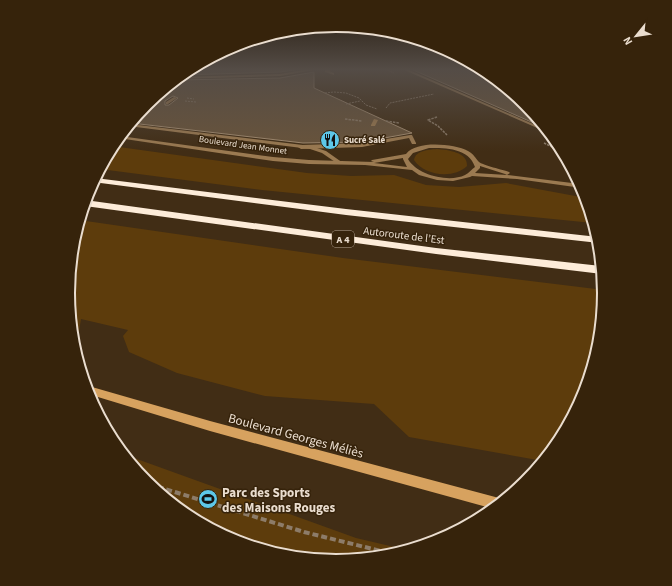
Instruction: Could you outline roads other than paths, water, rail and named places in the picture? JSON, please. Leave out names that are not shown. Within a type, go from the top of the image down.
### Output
[{"type":"highway","name":"Autoroute de l’Est","points":[[101,181],[405,220],[591,239]]},
{"type":"highway","name":"Autoroute de l’Est","points":[[91,204],[428,250],[596,269]]},
{"type":"main road","name":"Boulevard Georges Méliès","points":[[94,392],[210,426],[492,502]]},
{"type":"street","points":[[466,96],[538,128]]},
{"type":"street","points":[[167,103],[173,98]]},
{"type":"street","points":[[136,126],[301,147],[324,152],[340,163]]},
{"type":"street","points":[[301,147],[362,145],[410,136],[414,143]]},
{"type":"street","name":"Boulevard Jean Monnet","points":[[126,138],[273,159],[365,163],[411,169],[424,175],[441,179],[458,178],[472,174],[517,177],[573,185]]},
{"type":"street","name":"Boulevard Jean Monnet","points":[[365,163],[406,156],[411,151],[419,148],[438,146],[458,149],[474,158],[477,163],[517,177]]},
{"type":"street","points":[[406,156],[405,160],[411,169]]},
{"type":"street","points":[[472,174],[478,167],[477,163]]},
{"type":"place","name":"Sucré Salé","points":[[330,140]]},
{"type":"place","name":"Parc des Sports des Maisons Rouges","points":[[208,499]]}]
